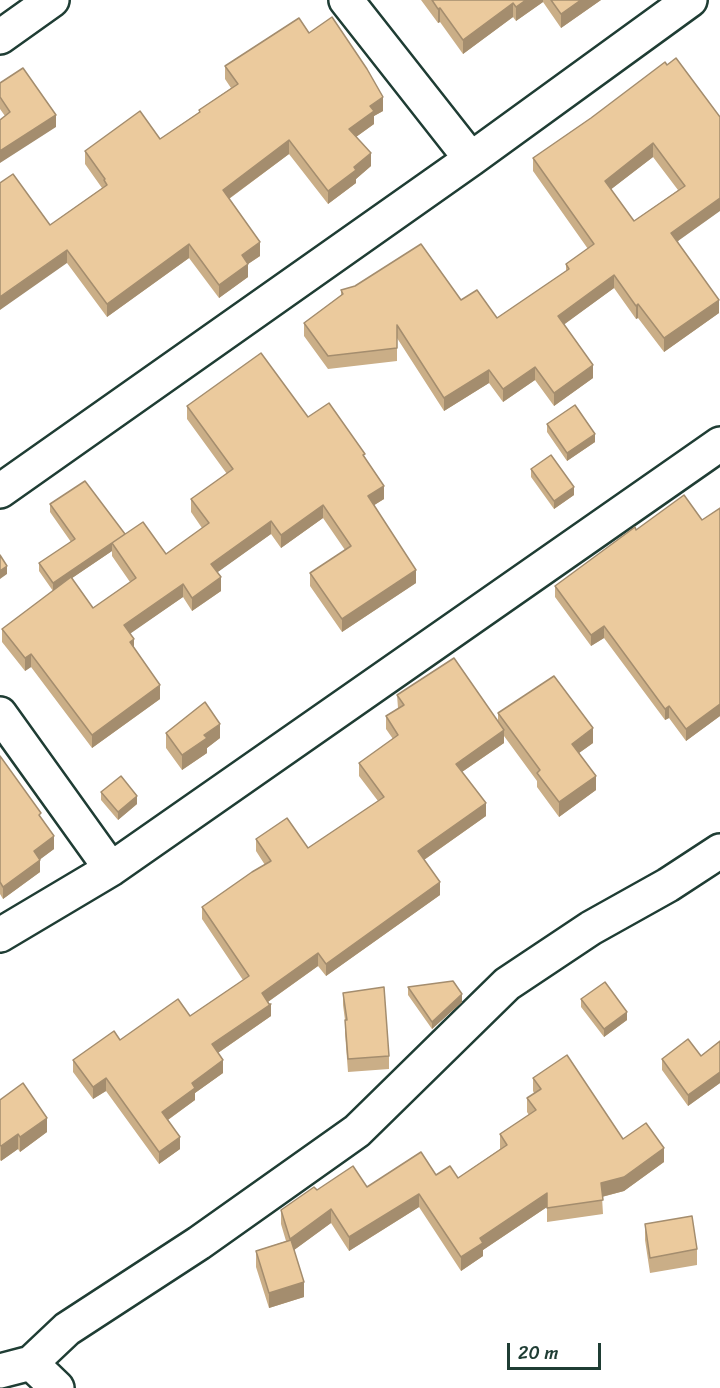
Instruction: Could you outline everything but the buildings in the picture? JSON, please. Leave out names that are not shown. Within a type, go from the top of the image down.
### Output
[{"type":"street","points":[[0,37],[52,0]]},
{"type":"street","points":[[346,0],[471,159]]},
{"type":"street","points":[[0,491],[471,159],[690,0]]},
{"type":"street","points":[[0,935],[111,869],[720,444]]},
{"type":"street","points":[[0,714],[111,869]]},
{"type":"street","points":[[57,1388],[15,1367],[67,1329],[199,1243],[357,1131],[507,984],[591,928],[668,885],[720,851]]}]
